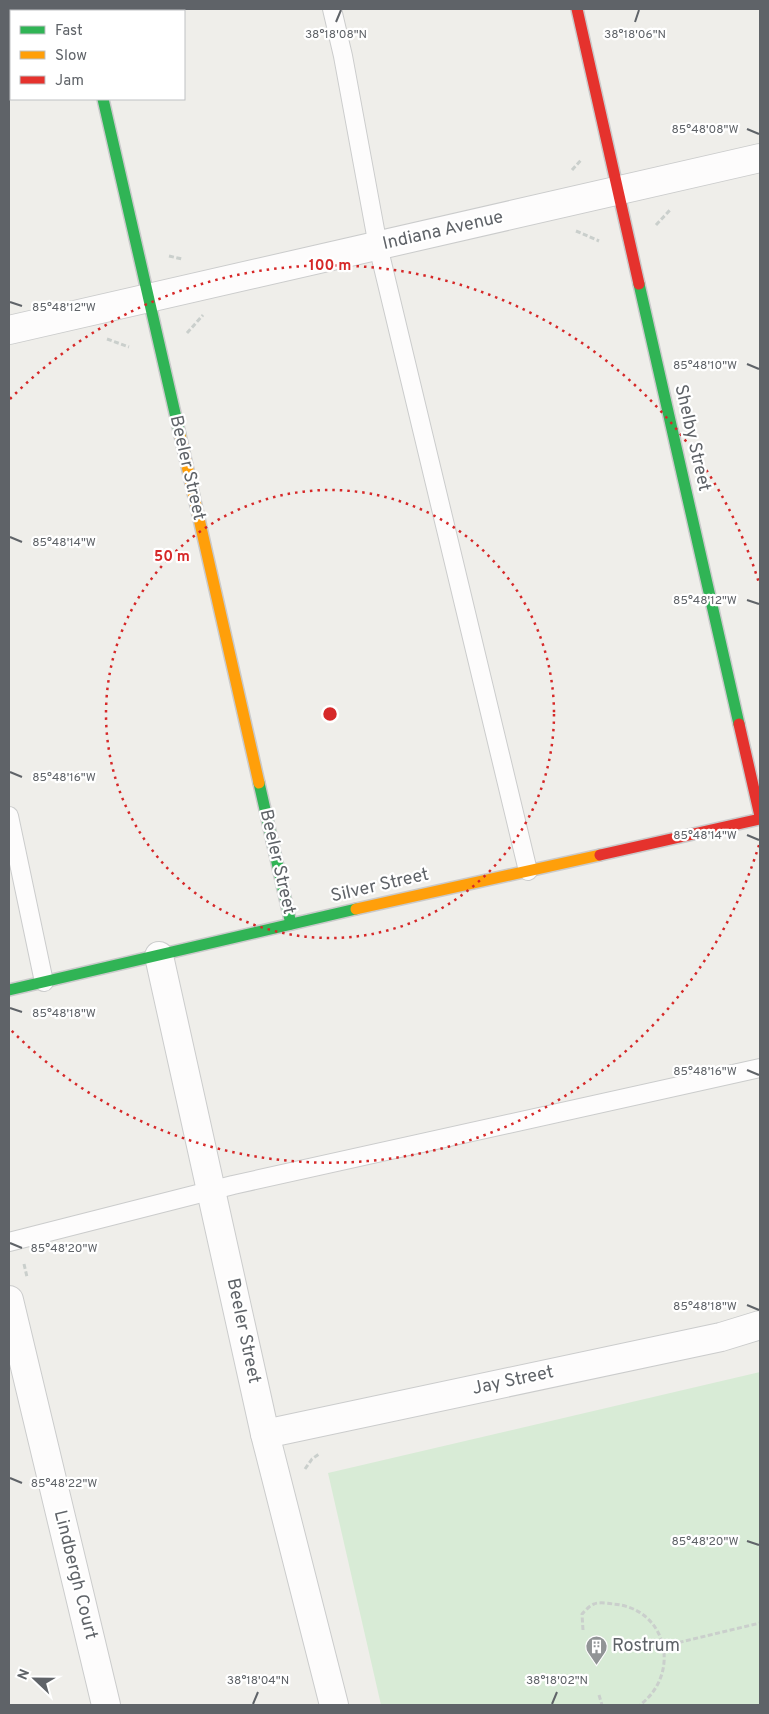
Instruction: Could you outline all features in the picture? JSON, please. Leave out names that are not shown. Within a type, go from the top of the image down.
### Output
[{"type":"street","name":"Shelby Street","points":[[577,9],[760,817]]},
{"type":"street","name":"Beeler Street","points":[[103,100],[291,924]]},
{"type":"street","name":"Indiana Avenue","points":[[9,330],[760,158]]},
{"type":"street","name":"Silver Street","points":[[9,990],[760,817]]},
{"type":"street","name":"Beeler Street","points":[[159,956],[265,1434],[334,1705]]},
{"type":"street","name":"Lindbergh Court","points":[[9,1300],[106,1705]]},
{"type":"street","name":"Jay Street","points":[[265,1434],[721,1337],[760,1326]]},
{"type":"lane","points":[[332,9],[343,56],[378,246],[528,870]]},
{"type":"lane","points":[[9,816],[44,982]]},
{"type":"lane","points":[[9,1242],[212,1191],[760,1068]]},
{"type":"path","points":[[98,336],[116,342],[133,351]]},
{"type":"path","points":[[583,1630],[582,1614],[594,1604],[624,1605],[638,1612],[659,1633],[666,1659],[657,1688],[640,1705]]},
{"type":"path","points":[[664,1646],[760,1623]]},
{"type":"path","points":[[599,1695],[602,1705]]},
{"type":"green space","points":[[760,1372],[760,1705],[381,1705],[328,1473]]},
{"type":"traffic: fast","points":[[103,100],[180,435]]},
{"type":"traffic: fast","points":[[639,284],[739,724]]},
{"type":"traffic: fast","points":[[259,783],[291,924]]},
{"type":"traffic: fast","points":[[9,990],[356,909]]},
{"type":"traffic: slow","points":[[180,435],[259,783]]},
{"type":"traffic: slow","points":[[356,909],[600,855]]},
{"type":"traffic: jam","points":[[577,9],[639,284]]},
{"type":"traffic: jam","points":[[739,724],[760,816]]},
{"type":"traffic: jam","points":[[600,855],[760,819]]},
{"type":"place","name":"Rostrum","points":[[596,1665]]}]
